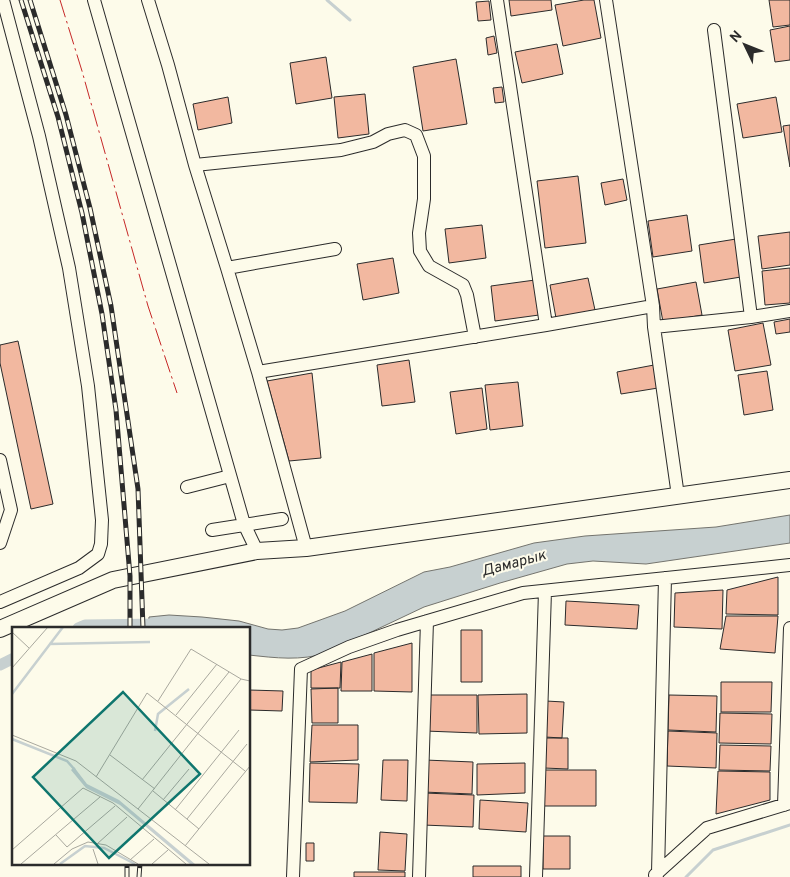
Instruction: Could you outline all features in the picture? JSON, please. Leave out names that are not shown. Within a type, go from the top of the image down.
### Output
[{"type":"main road","points":[[0,629],[113,580],[256,551],[306,548],[790,480]]},
{"type":"street","points":[[0,602],[88,563],[98,554],[100,549],[102,520],[88,386],[69,268],[39,136],[3,0]]},
{"type":"street","points":[[94,0],[244,524],[256,551]]},
{"type":"street","points":[[148,0],[258,372],[306,548]]},
{"type":"street","points":[[497,0],[546,325]]},
{"type":"street","points":[[606,0],[653,306],[654,327],[678,496]]},
{"type":"street","points":[[714,30],[751,318]]},
{"type":"street","points":[[195,164],[341,150],[373,142],[388,134],[405,130],[416,135],[424,156],[424,199],[420,251],[429,266],[463,285],[467,295],[475,337]]},
{"type":"street","points":[[227,268],[335,249]]},
{"type":"street","points":[[258,372],[653,306]]},
{"type":"street","points":[[654,327],[751,318],[790,311]]},
{"type":"street","points":[[0,460],[12,510],[0,543]]},
{"type":"street","points":[[187,487],[230,476]]},
{"type":"street","points":[[212,530],[282,519]]},
{"type":"street","points":[[293,877],[301,669],[349,647],[427,621],[523,593],[790,565]]},
{"type":"street","points":[[655,875],[665,578]]},
{"type":"street","points":[[536,877],[545,591]]},
{"type":"street","points":[[419,877],[427,621]]},
{"type":"street","points":[[655,875],[707,828],[787,804],[790,628]]},
{"type":"water","points":[[790,515],[790,543],[646,564],[593,561],[567,564],[424,607],[317,656],[288,658],[250,655],[250,627],[148,627],[149,617],[169,615],[239,621],[268,629],[298,628],[345,611],[424,572],[450,567],[534,543],[585,536],[716,527]]},
{"type":"building","points":[[509,0],[551,0],[552,10],[511,16]]},
{"type":"building","points":[[594,0],[601,38],[563,46],[555,5]]},
{"type":"building","points":[[769,0],[790,0],[790,25],[773,27]]},
{"type":"building","points":[[489,1],[491,20],[478,21],[476,2]]},
{"type":"building","points":[[790,26],[790,60],[775,62],[770,30]]},
{"type":"building","points":[[494,36],[497,53],[488,55],[486,38]]},
{"type":"building","points":[[557,44],[563,74],[522,83],[515,52]]},
{"type":"building","points":[[326,57],[332,98],[296,104],[290,63]]},
{"type":"building","points":[[456,59],[467,124],[423,131],[413,67]]},
{"type":"building","points":[[502,87],[504,102],[495,103],[493,88]]},
{"type":"building","points":[[365,94],[369,134],[338,138],[334,97]]},
{"type":"building","points":[[228,97],[232,123],[198,130],[193,104]]},
{"type":"building","points":[[776,97],[782,132],[743,138],[737,104]]},
{"type":"building","points":[[790,125],[790,167],[783,126]]},
{"type":"building","points":[[578,176],[586,243],[545,248],[537,181]]},
{"type":"building","points":[[623,179],[627,200],[605,205],[601,183]]},
{"type":"building","points":[[687,215],[692,251],[653,257],[648,221]]},
{"type":"building","points":[[482,225],[486,258],[449,263],[445,229]]},
{"type":"building","points":[[790,232],[790,265],[762,269],[758,236]]},
{"type":"building","points":[[736,239],[741,277],[704,283],[699,245]]},
{"type":"building","points":[[393,258],[399,293],[363,300],[357,264]]},
{"type":"building","points":[[790,268],[790,303],[765,305],[762,271]]},
{"type":"building","points":[[588,278],[595,310],[556,318],[550,285]]},
{"type":"building","points":[[535,280],[539,315],[495,321],[491,286]]},
{"type":"building","points":[[696,282],[702,315],[663,322],[657,289]]},
{"type":"building","points":[[790,319],[790,332],[776,334],[774,322]]},
{"type":"building","points":[[763,323],[771,365],[735,371],[728,330]]},
{"type":"building","points":[[18,341],[53,504],[31,509],[0,363],[0,345]]},
{"type":"building","points":[[409,360],[415,402],[382,406],[377,365]]},
{"type":"building","points":[[654,365],[658,388],[621,394],[617,372]]},
{"type":"building","points":[[767,371],[773,410],[744,415],[738,375]]},
{"type":"building","points":[[312,373],[321,458],[289,461],[267,381]]},
{"type":"building","points":[[518,382],[523,426],[490,430],[485,385]]},
{"type":"building","points":[[482,388],[487,429],[456,434],[450,392]]},
{"type":"building","points":[[778,577],[778,615],[726,614],[727,590]]},
{"type":"building","points":[[723,590],[722,629],[674,627],[675,593]]},
{"type":"building","points":[[566,601],[639,605],[637,629],[565,625]]},
{"type":"building","points":[[726,616],[778,616],[775,653],[720,649]]},
{"type":"building","points":[[461,630],[482,630],[482,682],[461,682]]},
{"type":"building","points":[[412,643],[412,692],[374,691],[374,653]]},
{"type":"building","points":[[372,654],[372,691],[341,691],[342,662]]},
{"type":"building","points":[[341,662],[340,688],[311,688],[311,670]]},
{"type":"building","points":[[721,682],[772,682],[771,712],[721,712]]},
{"type":"building","points":[[338,688],[338,723],[312,723],[311,689]]},
{"type":"building","points":[[250,690],[283,691],[282,711],[250,710]]},
{"type":"building","points":[[527,694],[527,733],[479,734],[478,695]]},
{"type":"building","points":[[427,695],[477,695],[477,733],[425,731]]},
{"type":"building","points":[[669,695],[717,696],[716,732],[668,730]]},
{"type":"building","points":[[546,701],[564,702],[562,738],[545,737]]},
{"type":"building","points":[[720,713],[772,714],[771,744],[719,743]]},
{"type":"building","points":[[312,725],[358,725],[358,760],[310,762]]},
{"type":"building","points":[[668,731],[717,733],[716,768],[667,766]]},
{"type":"building","points":[[545,738],[568,738],[568,769],[544,768]]},
{"type":"building","points":[[720,745],[771,746],[770,771],[719,770]]},
{"type":"building","points":[[383,760],[408,760],[407,801],[381,800]]},
{"type":"building","points":[[425,760],[473,762],[472,794],[423,792]]},
{"type":"building","points":[[310,763],[359,764],[357,803],[309,802]]},
{"type":"building","points":[[525,763],[525,793],[477,795],[477,764]]},
{"type":"building","points":[[544,770],[596,770],[596,806],[544,806]]},
{"type":"building","points":[[718,771],[770,772],[770,800],[716,814]]},
{"type":"building","points":[[424,793],[474,795],[473,827],[423,825]]},
{"type":"building","points":[[480,800],[528,803],[526,832],[479,829]]},
{"type":"building","points":[[380,832],[407,834],[405,871],[378,870]]},
{"type":"building","points":[[543,836],[570,836],[570,869],[543,869]]},
{"type":"building","points":[[306,843],[314,843],[314,861],[306,861]]},
{"type":"building","points":[[473,866],[521,866],[521,877],[473,877]]},
{"type":"building","points":[[354,872],[405,872],[405,877],[354,877]]},
{"type":"waterway","points":[[327,0],[350,20]]},
{"type":"waterway","name":"Дамарык","points":[[80,627],[85,625],[163,624]]},
{"type":"waterway","name":"Дамарык","points":[[0,665],[12,659]]},
{"type":"waterway","points":[[686,877],[713,850],[790,825]]},
{"type":"railway","points":[[21,0],[58,117],[82,213],[102,314],[116,410],[130,576],[130,627]]},
{"type":"railway","points":[[30,0],[66,115],[90,208],[111,306],[138,489],[143,627]]},
{"type":"railway","points":[[127,864],[127,877]]},
{"type":"railway","points":[[139,877],[140,864]]},
{"type":"power","points":[[60,0],[82,71],[148,306],[177,393]]}]
